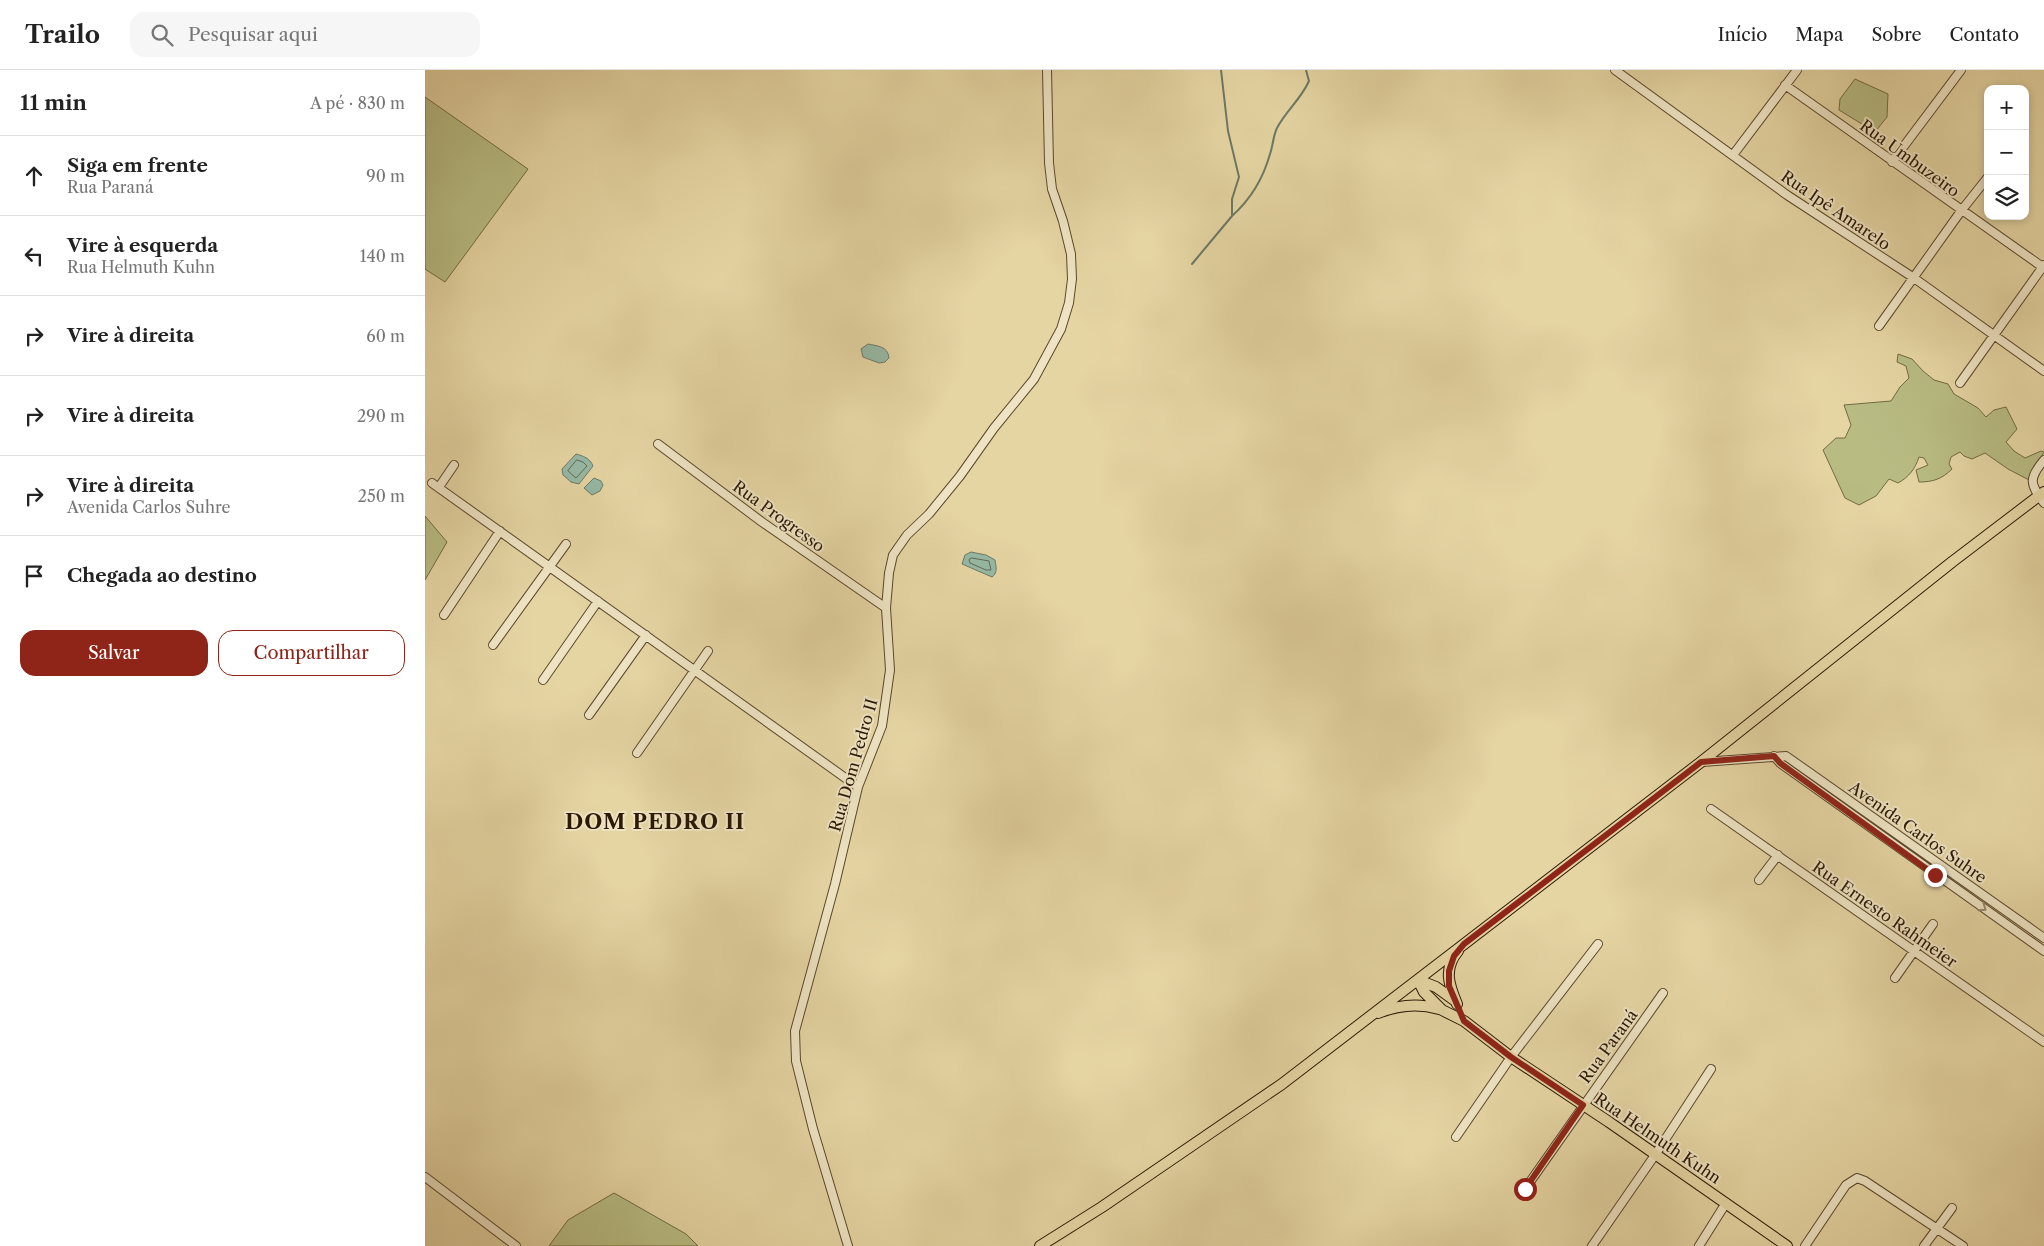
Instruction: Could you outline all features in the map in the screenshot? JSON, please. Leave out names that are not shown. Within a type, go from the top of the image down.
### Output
[{"type":"main road","points":[[1040,1246],[1282,1084],[1365,1018],[1418,980],[1701,762],[1952,562],[2042,497]]},
{"type":"main road","points":[[1464,944],[1454,956],[1449,971],[1449,986],[1464,1021]]},
{"type":"main road","points":[[1418,980],[1436,987],[1452,998],[1457,1004]]},
{"type":"main road","name":"Rua Helmuth Kuhn","points":[[1418,980],[1424,992],[1442,1010],[1464,1021],[1511,1057],[1727,1203],[1787,1246]]},
{"type":"main road","points":[[1365,1018],[1395,1007],[1411,1005],[1427,1006],[1442,1010]]},
{"type":"street","name":"Rua Dom Pedro II","points":[[848,1246],[813,1129],[796,1061],[795,1031],[835,884],[858,787],[882,726],[890,670],[886,608],[889,573],[893,556],[907,535],[929,514],[960,476],[994,428],[1034,379],[1061,329],[1069,303],[1071,254],[1063,221],[1052,189],[1050,172],[1047,70]]},
{"type":"street","name":"Rua Ipê Amarelo","points":[[1615,70],[1787,195],[1913,278],[2044,371]]},
{"type":"street","points":[[1733,155],[1797,70]]},
{"type":"street","points":[[1892,162],[1961,70]]},
{"type":"street","name":"Rua Umbuzeiro","points":[[1785,85],[1961,211],[2043,267]]},
{"type":"street","points":[[1879,326],[1961,211],[1984,182]]},
{"type":"street","points":[[1960,383],[2043,267]]},
{"type":"street","name":"Rua Progresso","points":[[658,444],[762,522],[886,608]]},
{"type":"street","points":[[2042,497],[2032,486],[2032,480],[2036,470],[2044,460]]},
{"type":"street","points":[[454,465],[435,485],[858,787]]},
{"type":"street","points":[[444,615],[500,531]]},
{"type":"street","points":[[493,644],[566,544]]},
{"type":"street","points":[[543,680],[598,601]]},
{"type":"street","points":[[589,715],[646,635]]},
{"type":"street","points":[[637,752],[708,651]]},
{"type":"street","name":"Avenida Carlos Suhre","points":[[1774,756],[1780,763],[2044,951]]},
{"type":"street","name":"Avenida Carlos Suhre","points":[[1701,762],[1786,756],[2044,938]]},
{"type":"street","name":"Rua Ernesto Rahmeier","points":[[1711,809],[2044,1042]]},
{"type":"street","points":[[1759,880],[1778,855]]},
{"type":"street","points":[[1959,891],[1965,882]]},
{"type":"street","points":[[1895,978],[1933,924]]},
{"type":"street","points":[[1456,1137],[1511,1057],[1598,944]]},
{"type":"street","name":"Rua Paraná","points":[[1525,1189],[1663,993]]},
{"type":"street","points":[[1592,1246],[1655,1155],[1711,1069]]},
{"type":"street","points":[[425,1177],[516,1246]]},
{"type":"street","points":[[1805,1246],[1846,1185],[1857,1178],[1865,1181],[1963,1246]]},
{"type":"street","points":[[1699,1246],[1727,1203]]},
{"type":"street","points":[[1924,1246],[1952,1208]]},
{"type":"green space","points":[[1855,79],[1888,94],[1887,117],[1875,132],[1839,110],[1840,99]]},
{"type":"green space","points":[[425,97],[528,169],[445,282],[425,269]]},
{"type":"green space","points":[[1898,354],[1912,359],[1934,380],[1948,384],[1954,394],[1978,408],[1986,417],[1994,410],[2006,407],[2017,429],[2006,442],[2014,451],[2025,458],[2041,451],[2044,452],[2029,480],[2008,469],[1985,453],[1972,459],[1960,452],[1951,457],[1949,464],[1952,469],[1937,479],[1919,482],[1916,470],[1928,465],[1924,458],[1919,457],[1913,469],[1905,478],[1898,483],[1889,479],[1876,496],[1859,505],[1845,498],[1823,450],[1836,438],[1845,438],[1851,425],[1844,405],[1891,401],[1900,387],[1909,378],[1906,366],[1897,362]]},
{"type":"green space","points":[[425,516],[447,542],[425,580]]},
{"type":"green space","points":[[614,1193],[686,1234],[698,1246],[549,1246],[568,1220]]},
{"type":"water","points":[[868,344],[878,346],[887,351],[889,358],[885,362],[879,363],[863,357],[861,349]]},
{"type":"water","points":[[576,454],[588,459],[593,466],[579,484],[571,482],[563,475],[562,469]]},
{"type":"water","points":[[594,478],[601,481],[603,485],[600,491],[592,495],[584,488]]},
{"type":"water","points":[[971,552],[986,555],[995,560],[996,569],[992,577],[962,564],[965,555]]},
{"type":"waterway","points":[[1192,264],[1232,216],[1232,199],[1239,177],[1228,131],[1221,70]]},
{"type":"waterway","points":[[1232,216],[1251,196],[1260,180],[1277,128],[1302,94],[1309,81],[1306,70]]},
{"type":"district","name":"DOM PEDRO II","points":[[655,822]]},
{"type":"route","points":[[1525,1189],[1583,1105],[1511,1057],[1464,1021],[1449,986],[1449,971],[1454,956],[1464,944],[1701,762],[1774,756],[1780,763],[1935,875]]}]
